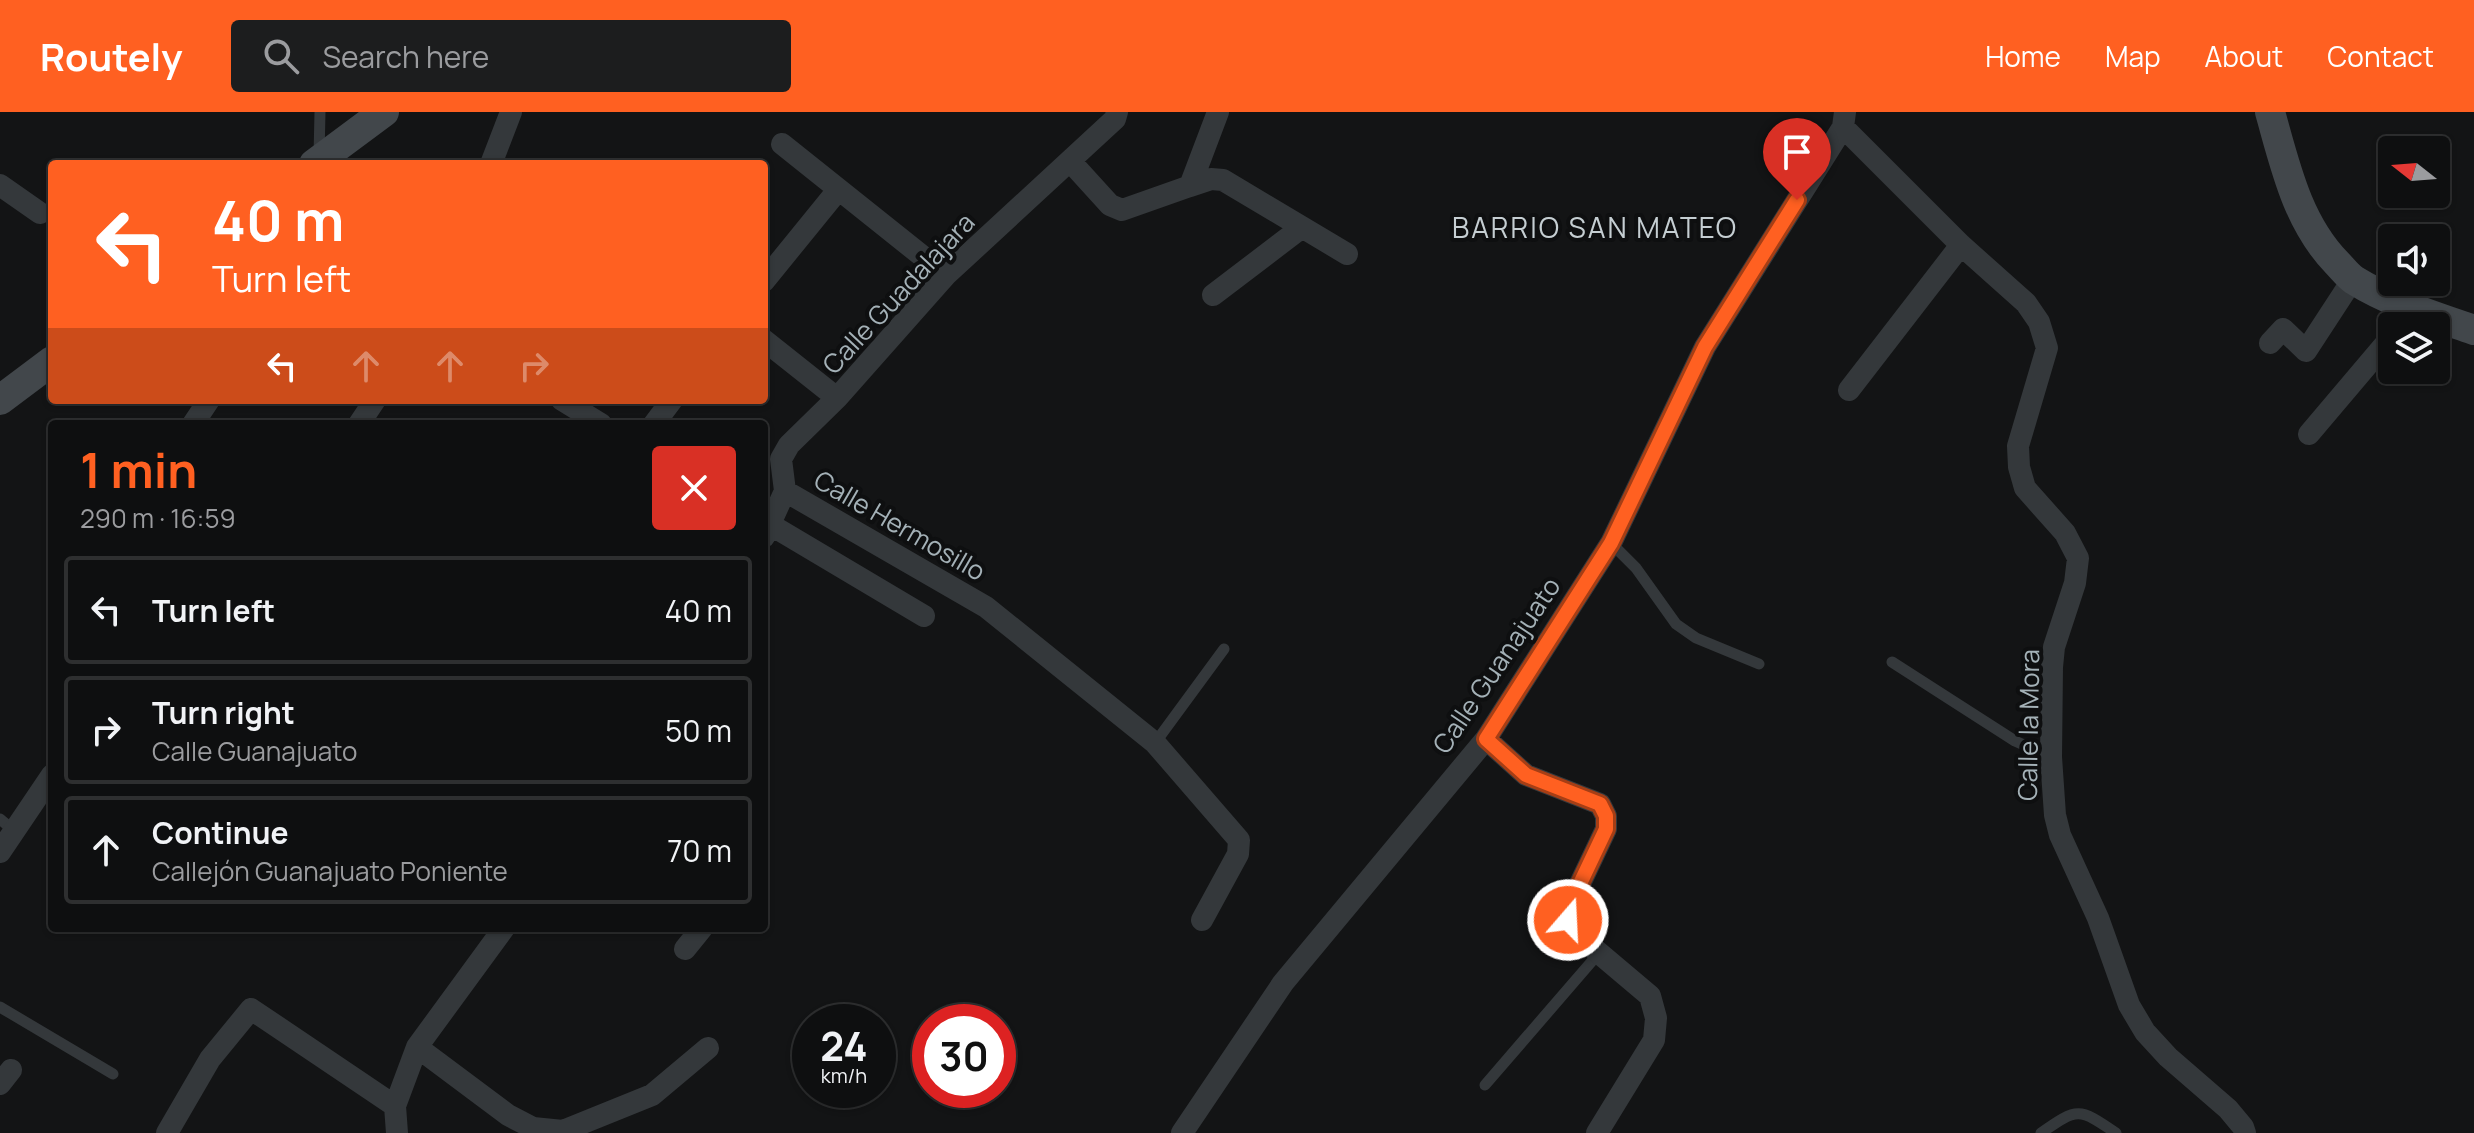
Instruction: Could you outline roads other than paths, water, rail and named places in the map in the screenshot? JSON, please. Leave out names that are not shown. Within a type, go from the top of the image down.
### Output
[{"type":"street","points":[[319,160],[384,112]]},
{"type":"street","points":[[493,160],[511,112]]},
{"type":"street","name":"Calle Guadalajara","points":[[768,523],[785,491],[781,459],[789,445],[837,398],[946,275],[1115,119],[1117,112]]},
{"type":"street","points":[[1190,186],[1218,112]]},
{"type":"street","points":[[2270,112],[2304,217],[2323,249],[2353,279],[2400,312]]},
{"type":"street","name":"Calle la Mora","points":[[1844,120],[1961,245],[2026,303],[2039,322],[2047,348],[2018,446],[2019,467],[2025,488],[2065,533],[2078,558],[2075,583],[2054,647],[2052,667],[2051,757],[2055,815],[2060,835],[2098,918],[2129,1005],[2145,1032],[2228,1109],[2245,1133]]},
{"type":"street","name":"Calle Guanajuato","points":[[1182,1133],[1283,983],[1486,739],[1611,543],[1705,347],[1844,120]]},
{"type":"street","points":[[782,144],[946,275]]},
{"type":"street","points":[[1070,161],[1110,205],[1122,210],[1211,179],[1223,180],[1347,254]]},
{"type":"street","points":[[0,185],[40,213]]},
{"type":"street","points":[[768,276],[838,190]]},
{"type":"street","points":[[1213,295],[1301,228]]},
{"type":"street","points":[[1849,390],[1961,245]]},
{"type":"street","points":[[2270,343],[2283,329],[2306,351],[2353,279]]},
{"type":"street","points":[[2450,326],[2474,330]]},
{"type":"street","points":[[768,343],[837,398]]},
{"type":"street","points":[[2309,434],[2378,353]]},
{"type":"street","points":[[0,400],[48,364]]},
{"type":"street","points":[[568,404],[594,420]]},
{"type":"street","name":"Calle Hermosillo","points":[[785,491],[986,607],[1155,743],[1239,840],[1238,854],[1202,920]]},
{"type":"street","points":[[768,528],[924,616]]},
{"type":"street","points":[[1486,739],[1526,775],[1600,804],[1606,816],[1606,829],[1568,909],[1568,920],[1573,931],[1650,996],[1656,1018],[1654,1040],[1597,1133]]},
{"type":"street","points":[[0,852],[7,825],[48,779]]},
{"type":"street","points":[[397,1133],[395,1106],[417,1047],[501,932]]},
{"type":"street","points":[[685,949],[699,932]]},
{"type":"street","points":[[167,1133],[210,1059],[251,1009],[395,1106]]},
{"type":"street","points":[[417,1047],[508,1115],[533,1128],[563,1131],[652,1095],[708,1048]]},
{"type":"lane","points":[[316,160],[320,112]]},
{"type":"lane","points":[[1611,543],[1636,568],[1676,624],[1696,638],[1759,664]]},
{"type":"lane","points":[[1155,743],[1224,649]]},
{"type":"lane","points":[[1892,662],[2015,741],[2051,757]]},
{"type":"lane","points":[[1485,1085],[1599,953]]},
{"type":"lane","points":[[0,1007],[113,1074]]},
{"type":"lane","points":[[2041,1133],[2067,1114],[2079,1113],[2091,1116],[2116,1133]]},
{"type":"district","name":"BARRIO SAN MATEO","points":[[1595,227]]}]
